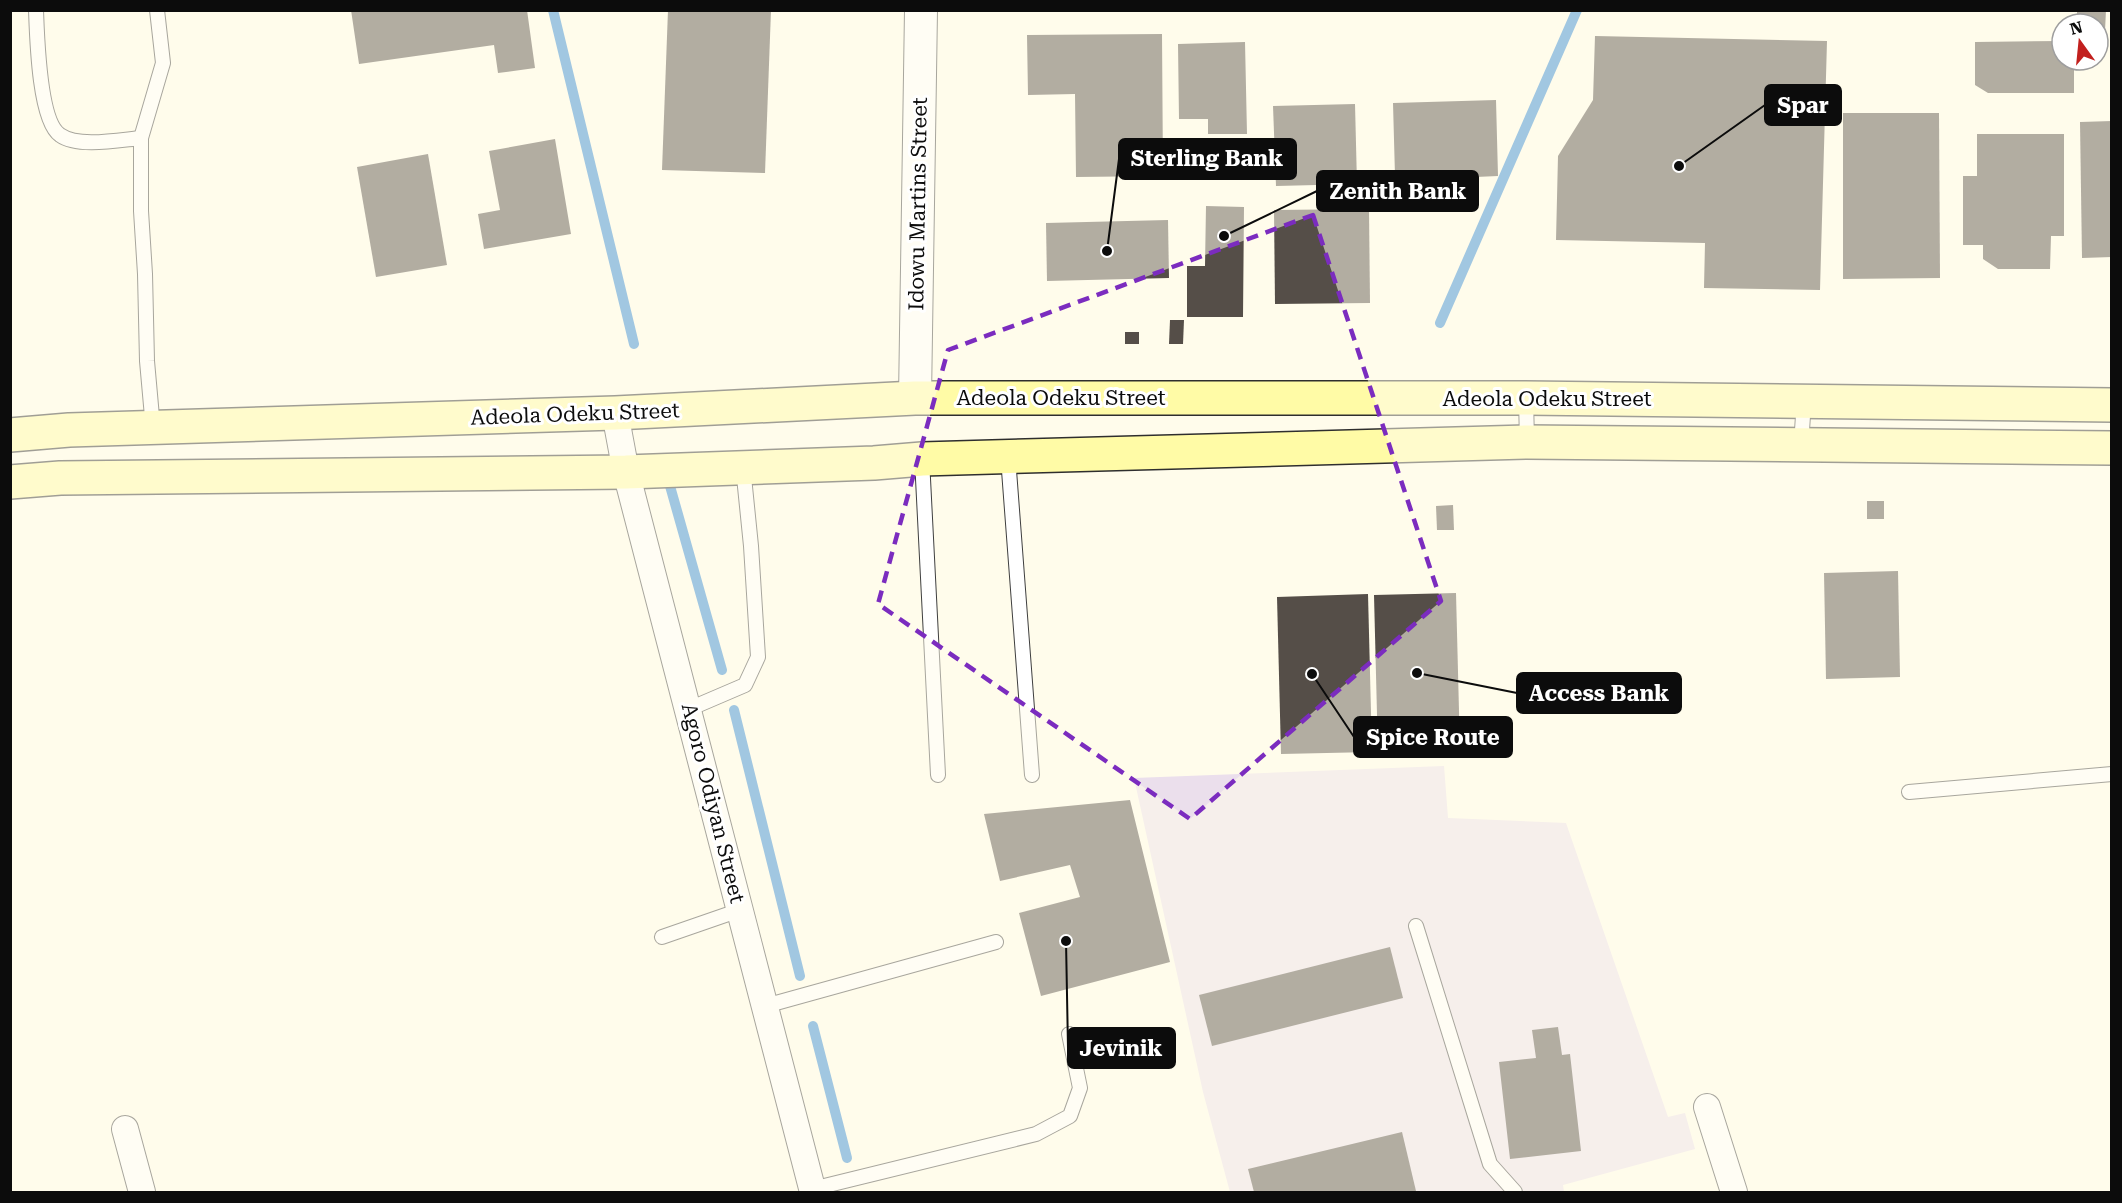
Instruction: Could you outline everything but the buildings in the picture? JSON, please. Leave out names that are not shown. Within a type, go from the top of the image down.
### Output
[{"type":"main road","name":"Adeola Odeku Street","points":[[10,435],[69,430],[615,413],[915,398],[1526,399],[2112,405]]},
{"type":"main road","name":"Adeola Odeku Street","points":[[10,482],[60,478],[626,472],[922,459],[1527,442],[2112,448]]},
{"type":"street","name":"Idowu Martins Street","points":[[915,398],[921,10]]},
{"type":"street","name":"Agoro Odiyan Street","points":[[615,413],[626,472],[813,1191]]},
{"type":"street","points":[[1707,1107],[1734,1192]]},
{"type":"street","points":[[125,1129],[142,1192]]},
{"type":"lane","points":[[36,10],[38,59],[45,107],[51,126],[60,136],[87,143],[141,138]]},
{"type":"lane","points":[[153,428],[147,361],[141,210],[141,138],[163,63],[157,10]]},
{"type":"lane","points":[[1526,399],[1527,442]]},
{"type":"lane","points":[[1801,445],[1804,401]]},
{"type":"lane","points":[[1008,457],[1032,775]]},
{"type":"lane","points":[[922,459],[938,775]]},
{"type":"lane","points":[[689,709],[746,685],[758,657],[743,466]]},
{"type":"lane","points":[[1909,792],[2112,774]]},
{"type":"lane","points":[[662,937],[740,910]]},
{"type":"lane","points":[[1416,926],[1490,1164],[1515,1192]]},
{"type":"lane","points":[[765,1006],[996,942]]},
{"type":"lane","points":[[813,1191],[1036,1134],[1070,1116],[1080,1088],[1069,1034]]},
{"type":"highlighted area","points":[[1313,215],[1441,601],[1190,819],[878,604],[948,350]]},
{"type":"shaded area","points":[[1444,766],[1448,818],[1566,823],[1668,1117],[1685,1113],[1695,1149],[1563,1185],[1564,1192],[1230,1192],[1203,1092],[1134,778]]},
{"type":"waterway","points":[[553,10],[634,344]]},
{"type":"waterway","points":[[1440,323],[1577,10]]},
{"type":"waterway","points":[[670,486],[722,670]]},
{"type":"waterway","points":[[734,710],[800,976]]},
{"type":"waterway","points":[[813,1026],[847,1158]]},
{"type":"place","name":"Spar","points":[[1679,166]]},
{"type":"place","name":"Zenith Bank","points":[[1224,236]]},
{"type":"place","name":"Sterling Bank","points":[[1107,251]]},
{"type":"place","name":"Access Bank","points":[[1417,673]]},
{"type":"place","name":"Spice Route","points":[[1312,674]]},
{"type":"place","name":"Jevinik","points":[[1066,941]]}]
